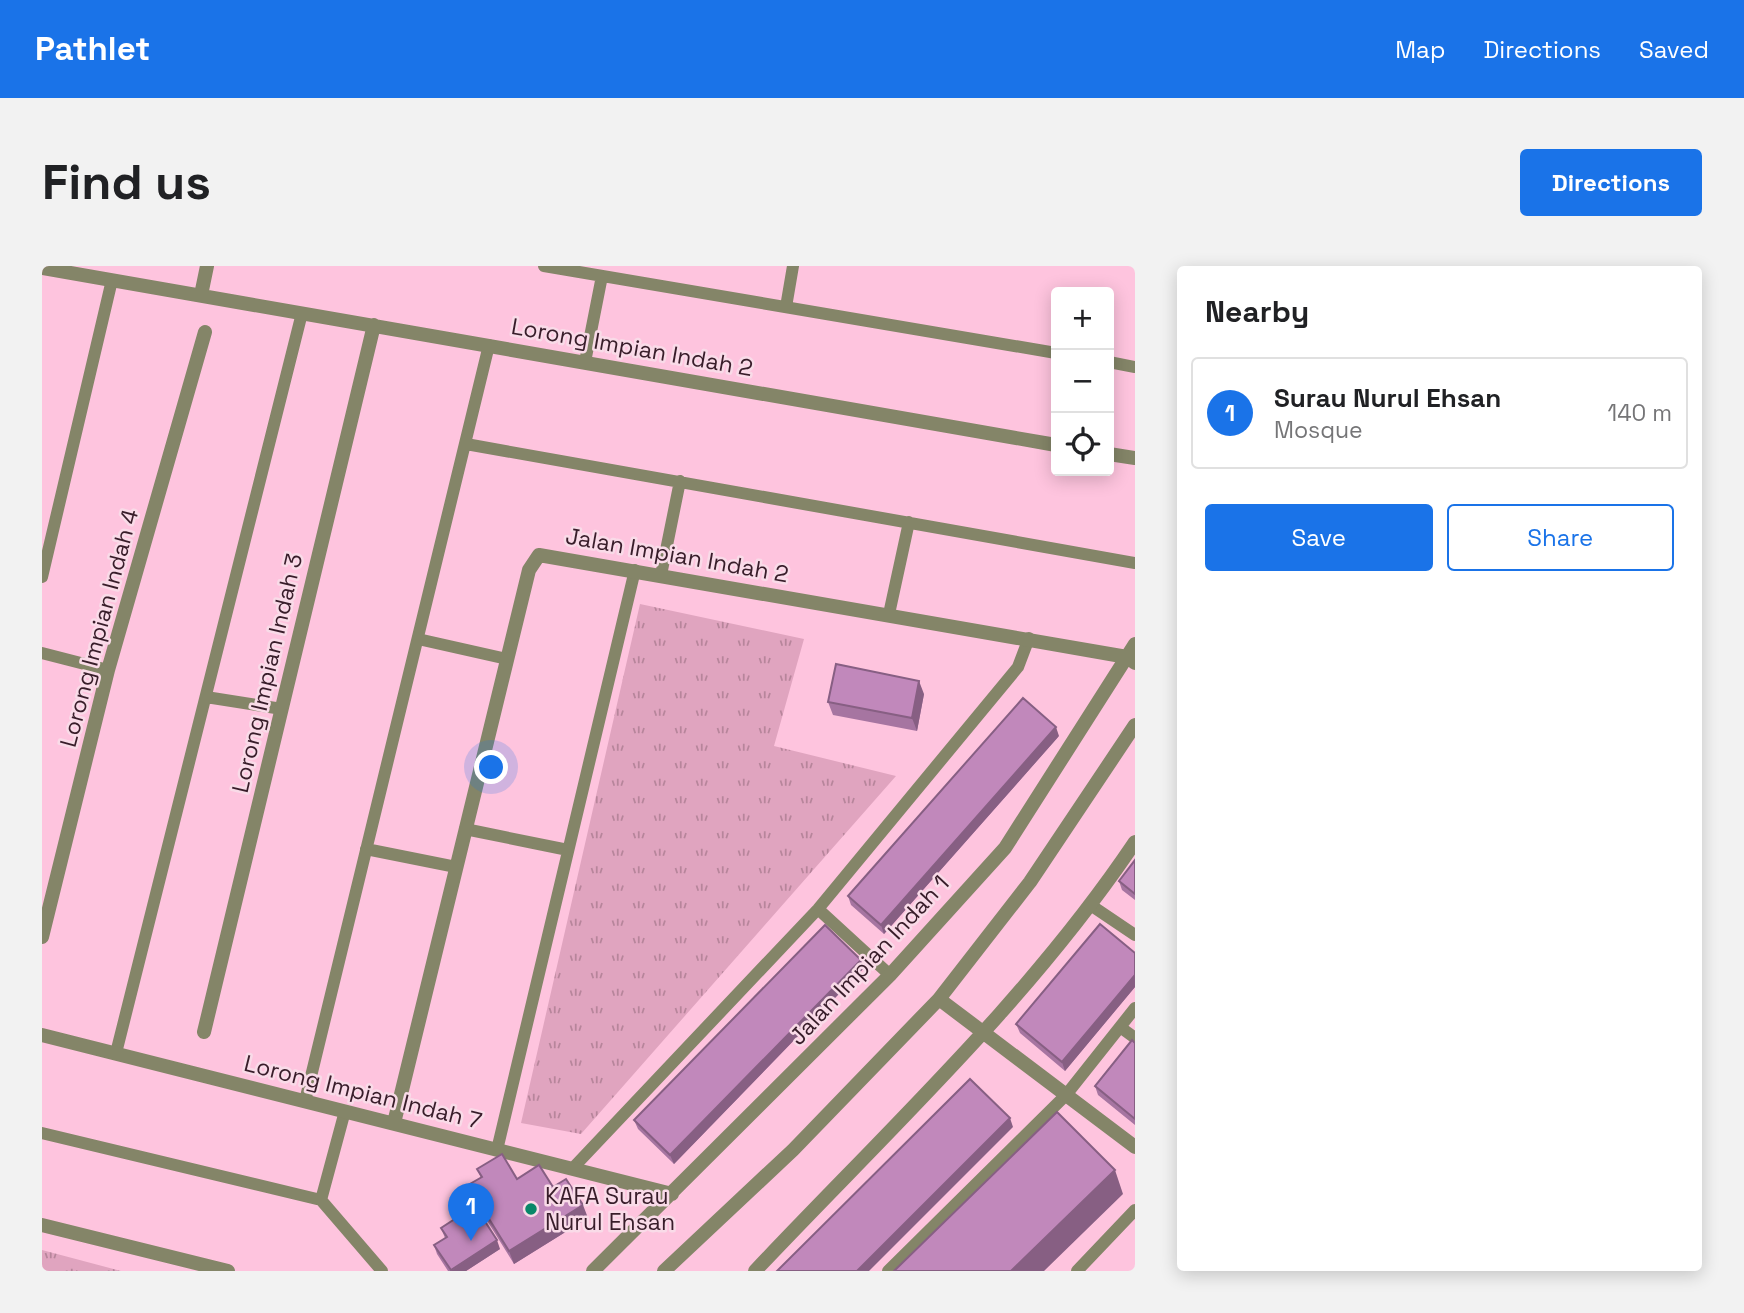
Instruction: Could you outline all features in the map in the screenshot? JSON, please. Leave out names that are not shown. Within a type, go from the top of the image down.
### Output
[{"type":"street","points":[[201,295],[207,266]]},
{"type":"street","name":"Lorong Impian Indah 2","points":[[42,268],[1051,444]]},
{"type":"street","name":"Lorong Impian Indah 3","points":[[204,1032],[374,325]]},
{"type":"street","name":"Lorong Impian Indah 4","points":[[42,937],[108,670],[205,332]]},
{"type":"street","points":[[1114,455],[1135,458]]},
{"type":"street","name":"Jalan Impian Indah 2","points":[[394,1123],[529,570],[539,555],[1030,638],[1131,660]]},
{"type":"street","name":"Jalan Impian Indah 1","points":[[593,1271],[890,975],[1005,848],[1131,660],[1135,645]]},
{"type":"street","points":[[664,1271],[793,1150],[939,999],[1030,882],[1135,725]]},
{"type":"street","points":[[755,1271],[982,1032],[1092,906],[1135,842]]},
{"type":"street","points":[[939,999],[1135,1147]]},
{"type":"street","name":"Lorong Impian Indah 7","points":[[42,1035],[672,1194]]},
{"type":"street","points":[[42,1225],[228,1271]]},
{"type":"lane","points":[[544,266],[1051,352]]},
{"type":"lane","points":[[786,307],[793,266]]},
{"type":"lane","points":[[585,362],[602,276]]},
{"type":"lane","points":[[42,577],[112,280]]},
{"type":"lane","points":[[116,1053],[302,313]]},
{"type":"lane","points":[[304,1101],[489,345]]},
{"type":"lane","points":[[1114,363],[1135,367]]},
{"type":"lane","points":[[466,444],[1135,563]]},
{"type":"lane","points":[[661,575],[680,481]]},
{"type":"lane","points":[[889,614],[909,522]]},
{"type":"lane","points":[[497,1150],[635,570]]},
{"type":"lane","points":[[572,1169],[818,909],[1018,667],[1030,638]]},
{"type":"lane","points":[[418,639],[507,659]]},
{"type":"lane","points":[[42,653],[108,670]]},
{"type":"lane","points":[[206,697],[282,709]]},
{"type":"lane","points":[[465,829],[568,850]]},
{"type":"lane","points":[[366,849],[456,867]]},
{"type":"lane","points":[[1092,906],[1135,935]]},
{"type":"lane","points":[[818,909],[890,975]]},
{"type":"lane","points":[[888,1271],[1066,1095],[1135,1008]]},
{"type":"lane","points":[[1120,1027],[1135,1038]]},
{"type":"lane","points":[[321,1200],[345,1111]]},
{"type":"lane","points":[[42,1133],[321,1200],[382,1271]]},
{"type":"lane","points":[[1077,1271],[1135,1210]]},
{"type":"green space","points":[[640,604],[804,639],[774,746],[896,776],[581,1134],[521,1123]]},
{"type":"green space","points":[[42,1250],[121,1271],[42,1271]]},
{"type":"building","points":[[836,664],[919,681],[912,718],[828,702]]},
{"type":"building","points":[[1023,698],[1056,727],[881,925],[848,896]]},
{"type":"building","points":[[1135,860],[1135,894],[1119,881]]},
{"type":"building","points":[[1100,924],[1135,953],[1135,975],[1062,1062],[1016,1024]]},
{"type":"building","points":[[825,925],[861,960],[670,1155],[634,1120]]},
{"type":"building","points":[[1132,1040],[1135,1043],[1135,1119],[1095,1086]]},
{"type":"building","points":[[970,1079],[1010,1118],[857,1271],[777,1271]]},
{"type":"building","points":[[1057,1112],[1115,1170],[1011,1271],[894,1271]]},
{"type":"building","name":"KAFA Surau Nurul Ehsan","points":[[502,1154],[517,1179],[539,1165],[553,1187],[566,1179],[583,1205],[509,1251],[468,1185],[482,1177],[477,1169]]},
{"type":"building","points":[[475,1206],[497,1240],[451,1270],[434,1245],[447,1237],[441,1228]]},
{"type":"place","name":"KAFA Surau Nurul Ehsan","points":[[531,1209]]},
{"type":"place","name":"Surau Nurul Ehsan","points":[[471,1241]]}]
